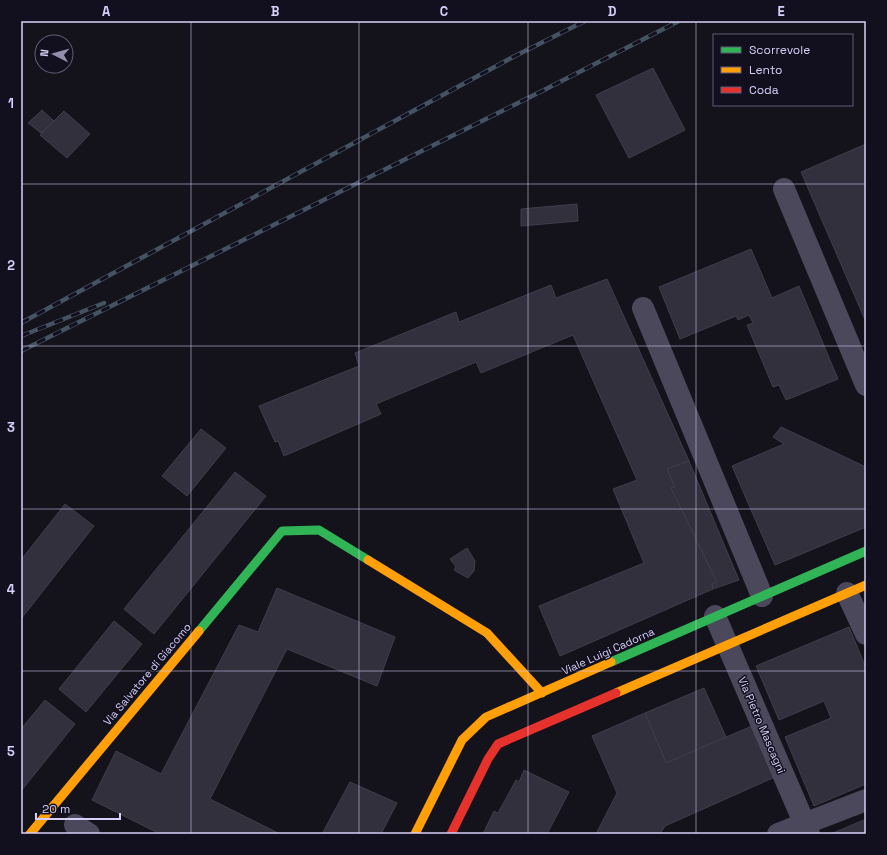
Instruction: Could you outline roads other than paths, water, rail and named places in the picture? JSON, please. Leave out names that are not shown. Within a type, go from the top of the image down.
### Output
[{"type":"main road","name":"Via Salvatore di Giacomo","points":[[30,834],[282,531],[319,530],[487,633],[542,693]]},
{"type":"main road","name":"Viale Luigi Cadorna","points":[[415,834],[462,740],[486,716],[542,693],[866,551]]},
{"type":"main road","points":[[451,834],[488,759],[498,744],[857,589]]},
{"type":"street","points":[[784,189],[866,385]]},
{"type":"street","points":[[643,308],[762,596]]},
{"type":"street","points":[[857,589],[866,634]]},
{"type":"street","name":"Via Pietro Mascagni","points":[[715,616],[807,829]]},
{"type":"street","points":[[778,834],[807,829],[866,800]]},
{"type":"railway","points":[[21,323],[513,57],[585,21]]},
{"type":"railway","points":[[21,351],[679,21]]},
{"type":"railway","points":[[21,336],[104,303]]}]
